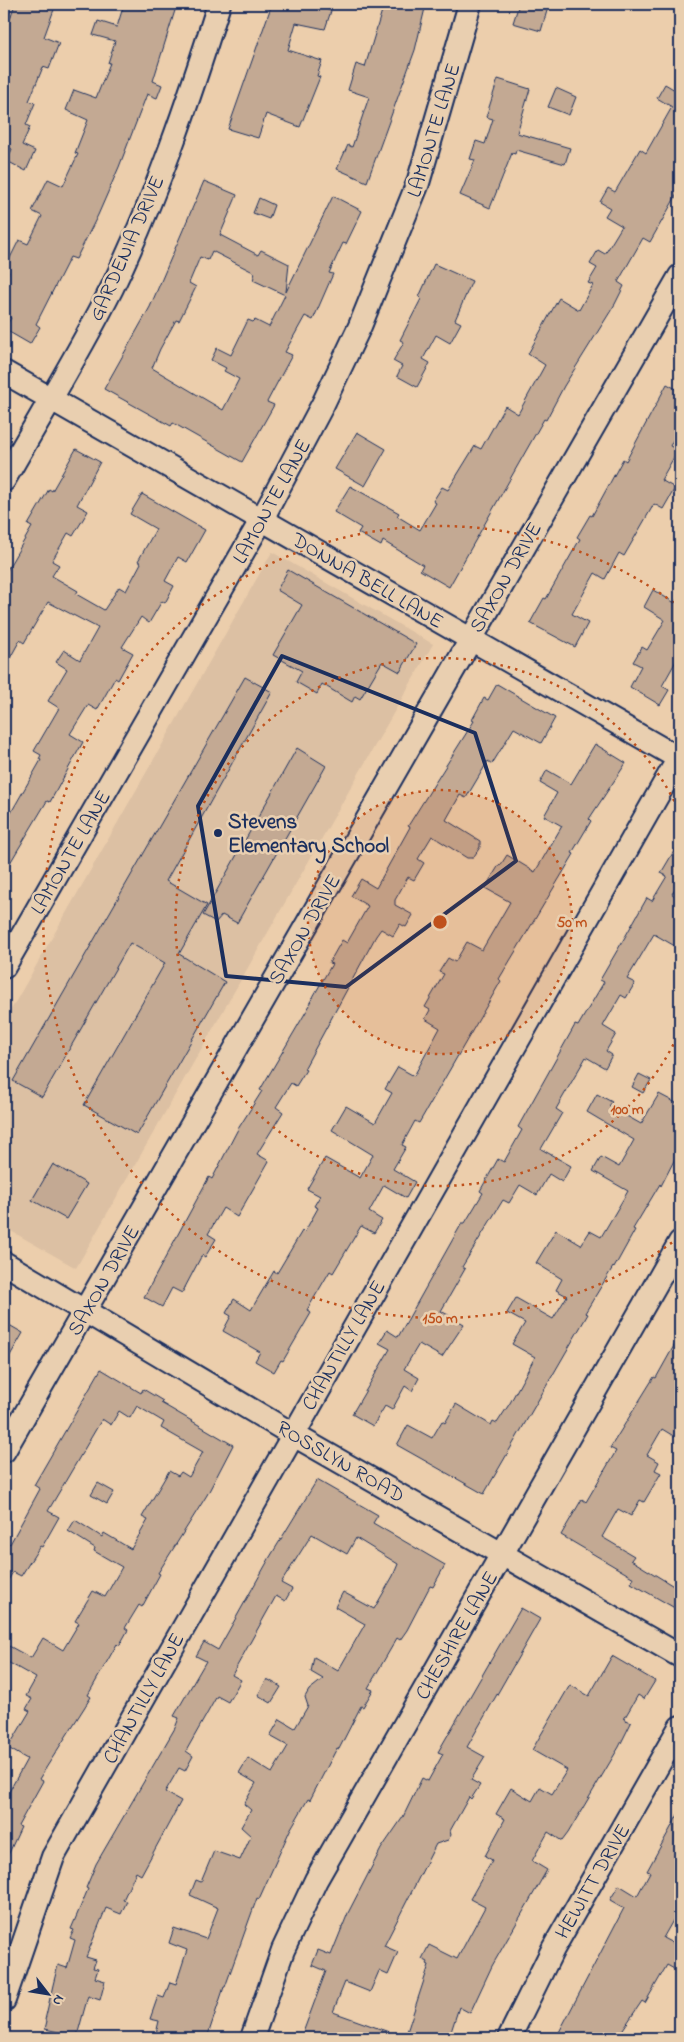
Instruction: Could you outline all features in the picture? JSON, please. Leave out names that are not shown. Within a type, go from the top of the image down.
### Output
[{"type":"street","name":"GARDENIA DRIVE","points":[[4,480],[112,287],[146,210],[180,122],[219,4]]},
{"type":"street","name":"LAMONTE LANE","points":[[4,967],[262,519],[323,404],[360,326],[418,183],[470,4]]},
{"type":"street","name":"SAXON DRIVE","points":[[4,1451],[470,638],[680,276]]},
{"type":"street","name":"DONNA BELL LANE","points":[[4,372],[50,400],[680,758]]},
{"type":"street","name":"CHANTILLY LANE","points":[[4,2000],[53,1857],[292,1434],[680,758]]},
{"type":"street","name":"CHESHIRE LANE","points":[[252,2038],[282,1950],[316,1880],[680,1242]]},
{"type":"street","name":"ROSSLYN ROAD","points":[[4,1263],[292,1434],[680,1656]]},
{"type":"street","name":"HEWITT DRIVE","points":[[509,2038],[553,1949],[680,1727]]},
{"type":"highlighted area","points":[[282,656],[475,733],[516,861],[346,987],[226,976],[198,806]]},
{"type":"shaded area","name":"Stevens Elementary School","points":[[272,552],[433,644],[76,1268],[4,1227],[4,1022]]},
{"type":"building","points":[[15,4],[56,4],[44,37],[59,43],[49,69],[43,67],[29,101],[35,103],[26,125],[30,127],[22,145],[35,151],[26,171],[7,161],[12,149],[4,145],[4,36]]},
{"type":"building","points":[[124,4],[140,8],[142,4],[177,4],[153,81],[162,85],[157,98],[147,94],[98,215],[76,259],[70,257],[36,324],[40,327],[30,344],[4,329],[11,318],[4,314],[4,281],[9,272],[4,270],[19,240],[28,244],[42,216],[32,211],[48,179],[63,186],[78,154],[75,153],[88,120],[66,110],[74,90],[96,98],[110,63],[108,63],[115,41],[93,35],[98,21],[117,27]]},
{"type":"building","points":[[272,4],[310,4],[331,11],[325,29],[296,23],[288,50],[322,61],[317,76],[320,77],[300,127],[266,114],[258,138],[228,129]]},
{"type":"building","points":[[384,4],[426,4],[415,50],[367,182],[337,169],[348,145],[352,147],[369,97],[348,90],[356,64],[365,67]]},
{"type":"building","points":[[519,4],[549,4],[541,31],[513,23]]},
{"type":"building","points":[[498,79],[530,89],[517,133],[570,148],[565,164],[516,150],[515,154],[512,153],[490,208],[460,195],[475,160],[470,159],[476,141],[485,144],[493,119],[486,117]]},
{"type":"building","points":[[665,84],[680,93],[680,189],[650,242],[643,238],[618,282],[624,286],[615,304],[564,386],[546,420],[544,419],[449,587],[420,570],[423,565],[383,541],[381,546],[358,533],[361,528],[334,512],[350,486],[399,513],[397,516],[420,530],[436,503],[433,501],[442,487],[448,490],[475,446],[481,449],[505,406],[518,414],[545,365],[528,354],[550,314],[559,298],[579,310],[593,285],[588,283],[597,268],[590,264],[598,250],[605,254],[622,226],[605,216],[610,208],[600,202],[608,188],[615,192],[640,149],[646,153],[672,107],[657,98]]},
{"type":"building","points":[[556,88],[576,97],[569,115],[548,107]]},
{"type":"building","points":[[204,181],[237,195],[220,235],[258,255],[261,250],[289,264],[286,292],[333,196],[362,211],[346,244],[343,243],[329,273],[333,274],[313,320],[305,316],[285,352],[292,355],[267,402],[274,405],[242,462],[173,423],[171,426],[104,389],[150,307]],"holes":[[[212,251],[255,273],[253,280],[285,295],[269,327],[255,320],[253,322],[248,320],[231,355],[217,348],[211,360],[226,368],[224,371],[239,379],[223,410],[152,368],[160,349],[176,320],[179,321],[196,287],[189,283],[200,257],[208,260]]]},
{"type":"building","points":[[259,198],[274,205],[269,219],[253,213]]},
{"type":"building","points":[[434,264],[472,281],[455,320],[461,323],[450,343],[436,335],[423,359],[430,363],[417,387],[397,376],[402,366],[393,361],[404,342],[400,340],[421,299],[419,297]]},
{"type":"building","points":[[667,384],[680,391],[680,427],[670,446],[678,450],[661,480],[675,488],[663,509],[654,504],[624,556],[619,553],[605,579],[595,573],[572,614],[588,623],[575,647],[530,623],[544,598],[546,599],[580,539],[577,537],[590,515],[592,516],[623,459],[626,461]]},
{"type":"building","points":[[357,432],[386,449],[365,486],[335,469]]},
{"type":"building","points":[[76,449],[100,462],[77,505],[88,511],[73,536],[68,533],[52,561],[59,565],[52,576],[78,591],[76,594],[104,610],[119,587],[126,591],[141,563],[138,561],[156,529],[130,514],[142,494],[205,530],[187,562],[178,557],[165,581],[174,586],[165,603],[162,601],[149,623],[141,617],[122,647],[133,653],[118,680],[115,678],[97,710],[88,705],[70,734],[83,742],[50,802],[47,801],[4,873],[4,825],[41,760],[39,759],[41,755],[34,751],[59,708],[48,701],[67,669],[56,662],[64,650],[80,660],[98,628],[48,602],[24,643],[20,640],[4,669],[4,575],[32,527],[28,525],[49,489],[52,491]]},
{"type":"building","points":[[288,570],[416,644],[400,672],[382,662],[360,699],[355,696],[352,702],[322,684],[317,694],[296,682],[302,671],[273,655],[302,605],[277,590]]},
{"type":"building","points":[[653,590],[675,603],[680,595],[680,654],[662,686],[669,690],[660,705],[630,687],[641,666],[633,662],[642,647],[647,650],[665,620],[644,607]]},
{"type":"building","points":[[245,677],[272,692],[166,881],[207,905],[179,954],[225,982],[137,1135],[84,1105],[165,963],[130,943],[42,1097],[13,1081]]},
{"type":"building","points":[[497,684],[555,718],[541,743],[514,728],[492,764],[488,761],[466,798],[460,795],[446,820],[480,841],[480,847],[473,858],[467,858],[432,836],[418,859],[424,863],[414,880],[408,877],[395,900],[395,905],[413,915],[406,927],[400,924],[393,936],[381,929],[376,936],[304,1069],[306,1070],[296,1086],[291,1083],[276,1107],[283,1112],[257,1154],[269,1161],[237,1217],[223,1208],[208,1234],[216,1239],[205,1257],[202,1255],[182,1293],[172,1288],[162,1307],[144,1297],[209,1177],[212,1179],[238,1129],[262,1091],[260,1090],[310,1005],[332,964],[329,963],[342,940],[347,943],[368,906],[351,896],[361,879],[376,888],[410,827],[408,826],[474,721],[472,720],[484,698],[488,700]]},
{"type":"building","points":[[595,744],[626,763],[589,819],[591,821],[572,853],[574,854],[499,979],[501,981],[419,1123],[415,1121],[402,1145],[406,1147],[393,1169],[415,1182],[406,1198],[384,1185],[369,1212],[382,1220],[374,1233],[361,1226],[333,1273],[330,1271],[307,1310],[311,1313],[283,1361],[281,1360],[274,1372],[255,1361],[260,1352],[223,1331],[231,1316],[226,1313],[234,1299],[251,1310],[274,1271],[277,1273],[302,1231],[304,1233],[318,1208],[314,1206],[320,1196],[307,1189],[325,1158],[360,1178],[373,1155],[332,1130],[346,1106],[375,1123],[392,1093],[385,1089],[398,1067],[414,1076],[440,1028],[425,1019],[430,1010],[425,1007],[444,974],[439,972],[448,958],[455,962],[467,942],[482,950],[510,902],[485,888],[507,855],[535,872],[562,826],[544,816],[557,793],[540,783],[547,770],[571,784]]},
{"type":"building","points":[[297,748],[326,766],[237,923],[222,915],[216,922],[203,915]]},
{"type":"building","points":[[680,841],[680,884],[672,894],[680,899],[680,949],[654,934],[627,979],[635,983],[626,998],[621,995],[603,1026],[616,1034],[606,1051],[612,1055],[605,1068],[586,1057],[556,1109],[562,1113],[541,1149],[571,1166],[562,1182],[549,1174],[537,1195],[520,1185],[509,1203],[503,1200],[462,1267],[465,1269],[441,1311],[464,1324],[442,1357],[419,1344],[404,1369],[419,1378],[412,1391],[405,1386],[392,1410],[385,1406],[373,1426],[352,1414],[390,1349],[379,1343],[387,1330],[398,1337],[462,1223],[465,1223],[483,1193],[480,1191],[498,1159],[504,1162],[522,1130],[518,1127],[575,1025],[578,1026],[604,982],[600,980],[647,898],[652,901],[667,876],[661,873]]},
{"type":"building","points":[[639,1074],[651,1080],[643,1093],[632,1087]]},
{"type":"building","points":[[597,1094],[612,1102],[609,1106],[641,1124],[659,1094],[680,1105],[680,1149],[661,1186],[660,1184],[633,1229],[635,1230],[614,1268],[585,1313],[588,1314],[484,1494],[397,1445],[408,1425],[432,1438],[442,1421],[445,1423],[456,1404],[491,1425],[493,1421],[497,1423],[510,1403],[535,1357],[512,1344],[525,1323],[507,1313],[516,1298],[553,1319],[567,1296],[556,1290],[562,1279],[536,1263],[556,1230],[581,1245],[590,1231],[601,1237],[628,1191],[593,1171],[601,1157],[619,1167],[634,1140],[587,1112]]},
{"type":"building","points":[[53,1164],[87,1184],[66,1219],[32,1200]]},
{"type":"building","points":[[4,1322],[23,1333],[4,1366]]},
{"type":"building","points":[[680,1335],[680,1440],[662,1429],[647,1455],[659,1462],[655,1470],[661,1473],[644,1502],[640,1500],[631,1516],[618,1509],[602,1537],[634,1556],[631,1560],[680,1590],[680,1611],[631,1583],[634,1578],[561,1535],[582,1499],[586,1502],[616,1451],[610,1448],[654,1377],[656,1378]]},
{"type":"building","points":[[101,1369],[141,1393],[143,1389],[163,1401],[161,1403],[233,1445],[207,1495],[158,1573],[160,1574],[142,1607],[139,1605],[125,1628],[128,1630],[119,1646],[117,1644],[88,1695],[91,1697],[39,1779],[43,1781],[18,1826],[21,1827],[4,1864],[4,1801],[27,1759],[8,1748],[30,1711],[26,1709],[32,1699],[26,1696],[36,1678],[4,1660],[4,1656],[9,1646],[31,1658],[43,1638],[63,1650],[79,1623],[75,1621],[93,1591],[105,1597],[122,1567],[94,1551],[95,1548],[68,1531],[75,1520],[102,1537],[104,1533],[131,1549],[148,1520],[142,1517],[169,1471],[178,1476],[181,1472],[189,1477],[203,1452],[161,1428],[164,1422],[137,1406],[130,1418],[119,1411],[111,1425],[102,1419],[48,1511],[59,1517],[42,1547],[40,1546],[21,1576],[13,1572],[4,1587],[4,1540],[10,1544],[40,1489],[34,1485]]},
{"type":"building","points":[[317,1480],[378,1515],[373,1523],[445,1565],[433,1587],[430,1586],[407,1630],[400,1640],[397,1638],[368,1688],[373,1690],[363,1707],[361,1706],[310,1800],[308,1799],[290,1830],[259,1899],[257,1898],[207,2038],[155,2038],[159,2021],[150,2019],[158,1996],[164,1998],[170,1982],[176,1984],[187,1950],[169,1943],[174,1928],[206,1939],[218,1908],[190,1895],[196,1880],[201,1882],[214,1851],[240,1860],[251,1836],[241,1827],[251,1810],[244,1804],[256,1783],[239,1773],[248,1758],[272,1773],[288,1746],[270,1736],[280,1719],[295,1728],[308,1706],[305,1697],[309,1690],[323,1679],[311,1672],[314,1657],[338,1671],[365,1624],[335,1607],[343,1592],[374,1609],[393,1576],[398,1564],[356,1538],[347,1554],[312,1534],[281,1583],[292,1589],[285,1601],[276,1596],[232,1675],[241,1680],[228,1702],[217,1696],[186,1751],[193,1756],[185,1771],[179,1768],[165,1792],[181,1801],[141,1875],[136,1872],[123,1900],[127,1901],[121,1914],[106,1908],[86,1957],[96,1960],[93,1968],[98,1969],[95,1978],[105,1981],[100,2000],[88,1996],[77,2036],[45,2029],[47,2021],[45,2020],[58,1965],[67,1968],[75,1940],[70,1938],[74,1930],[71,1929],[88,1889],[86,1888],[96,1864],[175,1728],[179,1718],[174,1716],[206,1661],[196,1656],[204,1642],[218,1650],[270,1557]]},
{"type":"building","points":[[98,1483],[114,1492],[107,1504],[91,1495]]},
{"type":"building","points":[[521,1608],[540,1619],[467,1747],[485,1757],[471,1780],[480,1785],[471,1799],[469,1797],[450,1831],[451,1835],[448,1840],[436,1844],[384,1946],[398,1952],[388,1975],[379,1971],[370,1992],[345,1982],[333,2012],[400,2036],[400,2038],[301,2038],[326,1971],[312,1965],[318,1950],[331,1955],[348,1913],[381,1849],[403,1817],[422,1778],[428,1781],[443,1754],[438,1752]]},
{"type":"building","points":[[612,1656],[655,1681],[644,1699],[638,1695],[624,1719],[631,1723],[619,1747],[568,1833],[562,1841],[548,1832],[532,1861],[547,1870],[492,1966],[470,2013],[459,2007],[449,2038],[405,2038],[429,1965],[427,1964],[428,1962],[422,1959],[429,1945],[457,1959],[485,1907],[470,1899],[492,1860],[485,1856],[505,1819],[496,1814],[511,1788],[532,1801],[540,1787],[552,1794],[567,1770],[532,1750],[570,1685],[589,1696]]},
{"type":"building","points":[[267,1679],[281,1687],[271,1703],[258,1695]]},
{"type":"building","points":[[680,1811],[680,1908],[663,1938],[680,1947],[680,1963],[676,1970],[667,1965],[645,2003],[642,2001],[617,2038],[556,2038],[624,1908],[610,1900],[619,1885],[637,1896],[650,1872],[647,1871]]},
{"type":"place","name":"Stevens Elementary School","points":[[218,833]]}]
